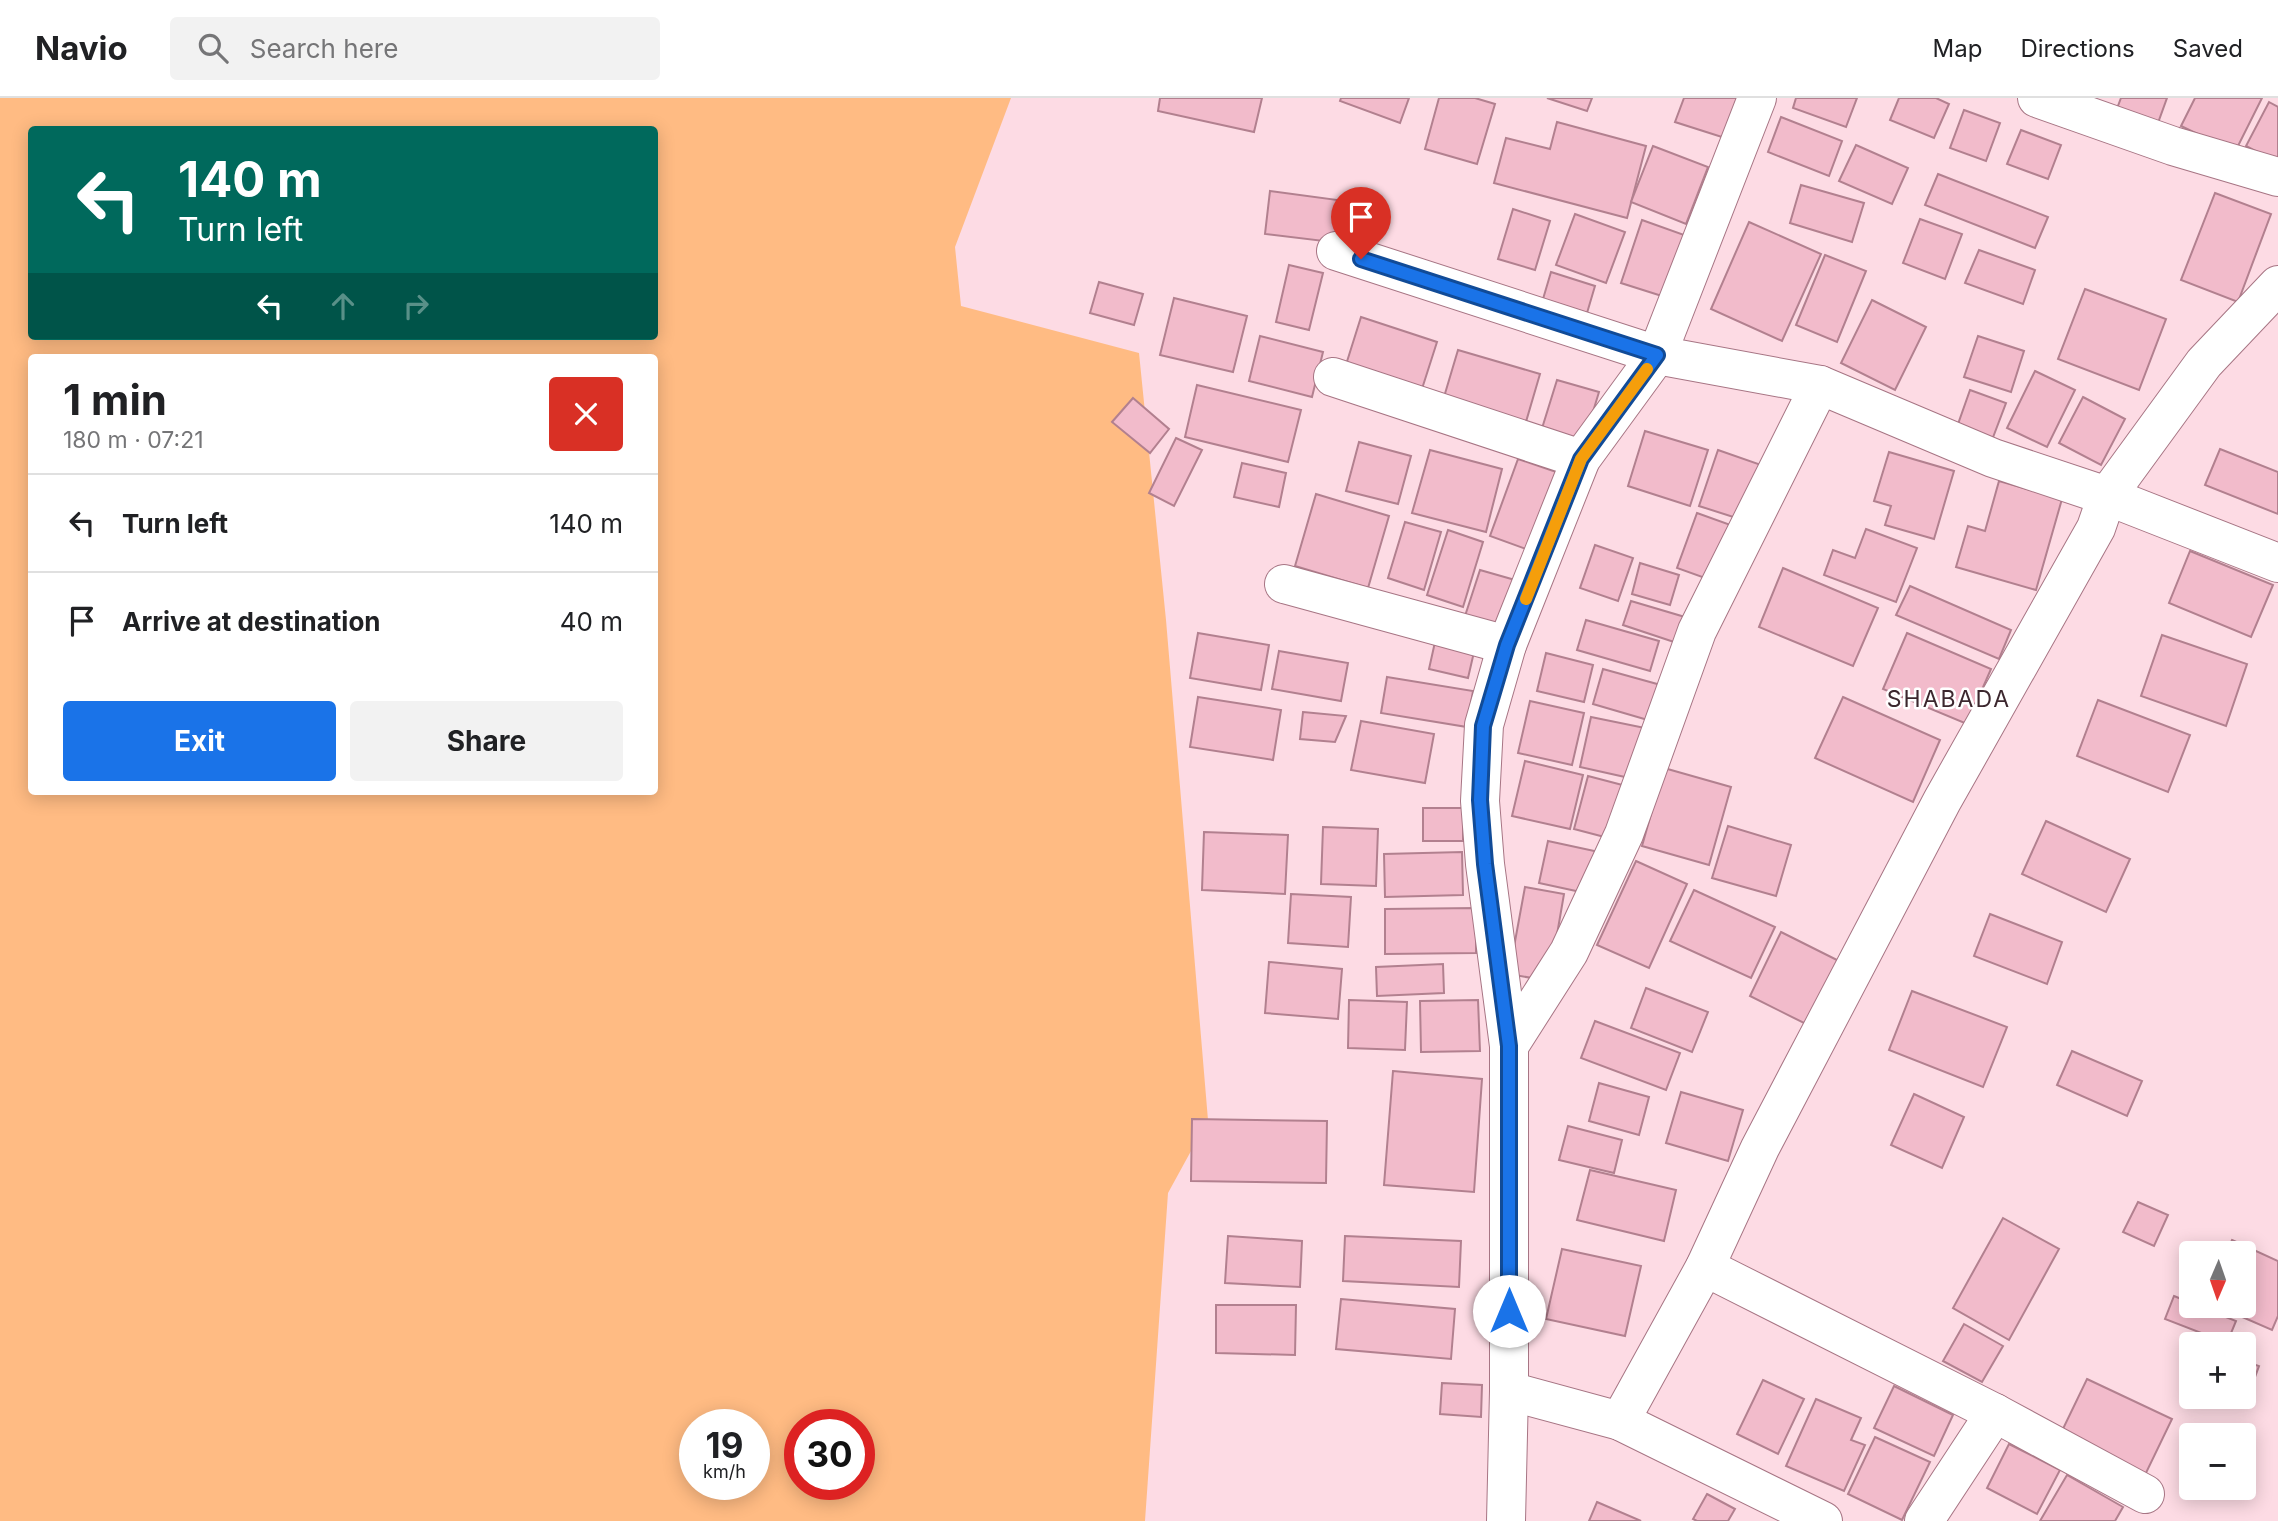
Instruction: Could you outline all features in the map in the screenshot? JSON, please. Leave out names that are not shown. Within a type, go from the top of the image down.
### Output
[{"type":"street","points":[[1506,1521],[1509,1391],[1509,1046],[1485,864],[1480,800],[1483,726],[1507,645],[1581,459],[1657,355],[1757,98]]},
{"type":"street","points":[[2037,98],[2173,146],[2278,177]]},
{"type":"street","points":[[1336,251],[1657,355],[1820,385],[1993,458],[2107,496],[2278,563]]},
{"type":"street","points":[[1620,1421],[1705,1267],[1779,1112],[1942,801],[2096,528],[2107,496],[2204,363],[2278,285]]},
{"type":"street","points":[[1333,377],[1581,459]]},
{"type":"street","points":[[1509,1046],[1569,952],[1624,834],[1697,631],[1820,385]]},
{"type":"street","points":[[1284,584],[1507,645]]},
{"type":"street","points":[[1705,1267],[1995,1413],[2145,1494]]},
{"type":"street","points":[[1509,1391],[1620,1421],[1823,1521]]},
{"type":"street","points":[[1924,1521],[1995,1413]]},
{"type":"shaded area","points":[[0,98],[1011,98],[955,247],[961,306],[1139,353],[1166,620],[1208,1120],[1168,1193],[1145,1521],[0,1521]]},
{"type":"building","points":[[1160,98],[1262,98],[1254,132],[1158,111]]},
{"type":"building","points":[[1341,98],[1409,98],[1400,123],[1340,101]]},
{"type":"building","points":[[1439,98],[1475,98],[1495,104],[1477,164],[1425,149]]},
{"type":"building","points":[[1547,98],[1592,98],[1587,111]]},
{"type":"building","points":[[1684,98],[1739,98],[1725,138],[1675,122]]},
{"type":"building","points":[[1796,98],[1857,98],[1846,127],[1793,108]]},
{"type":"building","points":[[1899,98],[1936,98],[1949,104],[1934,138],[1890,120]]},
{"type":"building","points":[[2121,98],[2167,98],[2154,134],[2113,119]]},
{"type":"building","points":[[2195,98],[2262,98],[2235,152],[2181,126]]},
{"type":"building","points":[[2269,102],[2278,107],[2278,163],[2246,146]]},
{"type":"building","points":[[1964,110],[2000,123],[1986,161],[1950,148]]},
{"type":"building","points":[[1781,117],[1842,141],[1829,176],[1768,152]]},
{"type":"building","points":[[1557,122],[1646,146],[1627,218],[1494,183],[1506,138],[1550,149]]},
{"type":"building","points":[[2021,130],[2061,145],[2048,179],[2007,164]]},
{"type":"building","points":[[1856,145],[1908,168],[1892,204],[1839,181]]},
{"type":"building","points":[[1653,146],[1708,167],[1686,224],[1631,202]]},
{"type":"building","points":[[1938,174],[2048,217],[2035,248],[1925,205]]},
{"type":"building","points":[[1801,185],[1864,203],[1852,242],[1790,223]]},
{"type":"building","points":[[1270,191],[1345,201],[1340,243],[1265,234]]},
{"type":"building","points":[[2215,193],[2271,214],[2238,302],[2181,280]]},
{"type":"building","points":[[1513,209],[1550,221],[1535,270],[1498,259]]},
{"type":"building","points":[[1575,214],[1625,232],[1606,283],[1556,265]]},
{"type":"building","points":[[1920,219],[1962,234],[1945,279],[1903,263]]},
{"type":"building","points":[[1642,220],[1687,236],[1665,297],[1621,283]]},
{"type":"building","points":[[1749,222],[1821,254],[1782,341],[1711,309]]},
{"type":"building","points":[[1979,250],[2035,270],[2023,304],[1965,283]]},
{"type":"building","points":[[1825,255],[1866,271],[1837,342],[1796,325]]},
{"type":"building","points":[[1289,265],[1323,273],[1309,330],[1276,322]]},
{"type":"building","points":[[1551,272],[1595,286],[1587,313],[1543,299]]},
{"type":"building","points":[[1099,282],[1143,294],[1134,325],[1090,313]]},
{"type":"building","points":[[2085,289],[2166,319],[2139,390],[2058,359]]},
{"type":"building","points":[[1174,298],[1247,316],[1233,372],[1160,355]]},
{"type":"building","points":[[1872,300],[1926,327],[1895,390],[1841,363]]},
{"type":"building","points":[[1361,317],[1437,342],[1420,395],[1344,371]]},
{"type":"building","points":[[1260,336],[1323,352],[1312,397],[1249,381]]},
{"type":"building","points":[[1978,336],[2024,351],[2011,392],[1964,377]]},
{"type":"building","points":[[1458,350],[1540,374],[1523,432],[1441,407]]},
{"type":"building","points":[[2035,371],[2075,390],[2047,447],[2007,428]]},
{"type":"building","points":[[1557,380],[1599,392],[1581,451],[1539,438]]},
{"type":"building","points":[[1197,385],[1301,410],[1288,462],[1185,437]]},
{"type":"building","points":[[1970,390],[2006,403],[1992,440],[1957,427]]},
{"type":"building","points":[[2083,397],[2125,419],[2101,465],[2059,443]]},
{"type":"building","points":[[1133,398],[1169,429],[1150,453],[1112,422]]},
{"type":"building","points":[[1645,431],[1708,450],[1690,506],[1628,486]]},
{"type":"building","points":[[1176,438],[1202,450],[1174,506],[1149,493]]},
{"type":"building","points":[[1359,442],[1411,456],[1398,504],[1346,491]]},
{"type":"building","points":[[2220,449],[2278,472],[2278,514],[2205,485]]},
{"type":"building","points":[[1430,450],[1502,469],[1486,532],[1412,513]]},
{"type":"building","points":[[1718,450],[1767,467],[1749,522],[1699,506]]},
{"type":"building","points":[[1889,452],[1954,471],[1934,539],[1885,525],[1891,506],[1874,501]]},
{"type":"building","points":[[1518,459],[1568,476],[1540,554],[1490,536]]},
{"type":"building","points":[[1242,463],[1286,473],[1279,507],[1234,497]]},
{"type":"building","points":[[1999,481],[2062,499],[2036,590],[1956,567],[1968,526],[1985,531]]},
{"type":"building","points":[[1316,494],[1389,516],[1368,588],[1295,566]]},
{"type":"building","points":[[1697,513],[1739,528],[1719,583],[1677,568]]},
{"type":"building","points":[[1405,522],[1441,532],[1424,590],[1388,578]]},
{"type":"building","points":[[1866,529],[1917,548],[1896,602],[1824,575],[1833,550],[1855,558]]},
{"type":"building","points":[[1448,530],[1483,542],[1463,607],[1427,595]]},
{"type":"building","points":[[1595,545],[1633,558],[1618,601],[1580,588]]},
{"type":"building","points":[[2190,551],[2273,585],[2251,637],[2169,603]]},
{"type":"building","points":[[1640,563],[1679,575],[1670,605],[1632,594]]},
{"type":"building","points":[[1783,568],[1878,608],[1853,666],[1759,627]]},
{"type":"building","points":[[1480,570],[1522,582],[1507,628],[1465,616]]},
{"type":"building","points":[[1910,586],[2011,630],[1999,659],[1896,615]]},
{"type":"building","points":[[1631,601],[1695,620],[1686,646],[1623,625]]},
{"type":"building","points":[[1586,620],[1659,641],[1650,671],[1577,650]]},
{"type":"building","points":[[1198,633],[1269,645],[1261,690],[1190,678]]},
{"type":"building","points":[[1907,633],[1991,669],[1967,724],[1883,689]]},
{"type":"building","points":[[2162,635],[2247,664],[2226,726],[2141,696]]},
{"type":"building","points":[[1435,642],[1474,652],[1468,678],[1429,669]]},
{"type":"building","points":[[1279,651],[1348,663],[1341,701],[1272,689]]},
{"type":"building","points":[[1546,653],[1593,665],[1584,702],[1537,691]]},
{"type":"building","points":[[1603,669],[1668,687],[1658,723],[1593,704]]},
{"type":"building","points":[[1387,677],[1473,691],[1467,727],[1381,713]]},
{"type":"building","points":[[1198,697],[1281,710],[1273,760],[1190,747]]},
{"type":"building","points":[[1843,697],[1940,740],[1913,802],[1815,758]]},
{"type":"building","points":[[2098,700],[2190,735],[2168,792],[2077,756]]},
{"type":"building","points":[[1530,701],[1584,713],[1572,765],[1518,753]]},
{"type":"building","points":[[1303,712],[1346,716],[1335,742],[1300,739]]},
{"type":"building","points":[[1591,717],[1645,728],[1634,779],[1580,767]]},
{"type":"building","points":[[1361,721],[1434,734],[1425,783],[1351,770]]},
{"type":"building","points":[[1525,761],[1583,775],[1570,829],[1512,816]]},
{"type":"building","points":[[1664,768],[1731,787],[1709,865],[1642,846]]},
{"type":"building","points":[[1588,776],[1630,787],[1616,840],[1574,829]]},
{"type":"building","points":[[1423,808],[1463,808],[1463,841],[1423,841]]},
{"type":"building","points":[[2046,821],[2130,859],[2106,912],[2022,874]]},
{"type":"building","points":[[1728,826],[1791,845],[1776,896],[1712,878]]},
{"type":"building","points":[[1323,827],[1378,829],[1376,886],[1321,884]]},
{"type":"building","points":[[1204,832],[1288,835],[1285,894],[1202,890]]},
{"type":"building","points":[[1548,841],[1599,852],[1590,894],[1539,883]]},
{"type":"building","points":[[1462,852],[1463,895],[1385,897],[1384,854]]},
{"type":"building","points":[[1636,861],[1687,884],[1649,968],[1597,945]]},
{"type":"building","points":[[1525,887],[1564,894],[1549,981],[1509,974]]},
{"type":"building","points":[[1694,890],[1775,927],[1751,978],[1670,941]]},
{"type":"building","points":[[1291,894],[1351,897],[1348,947],[1288,943]]},
{"type":"building","points":[[1476,908],[1476,953],[1385,954],[1385,909]]},
{"type":"building","points":[[1990,914],[2062,942],[2047,984],[1974,956]]},
{"type":"building","points":[[1781,932],[1843,963],[1812,1027],[1750,996]]},
{"type":"building","points":[[1269,962],[1342,969],[1338,1019],[1265,1013]]},
{"type":"building","points":[[1443,964],[1444,993],[1377,996],[1376,967]]},
{"type":"building","points":[[1646,988],[1708,1012],[1692,1052],[1631,1028]]},
{"type":"building","points":[[1912,991],[2007,1027],[1983,1087],[1889,1050]]},
{"type":"building","points":[[1349,1000],[1407,1002],[1405,1050],[1348,1048]]},
{"type":"building","points":[[1478,1000],[1480,1051],[1421,1052],[1420,1001]]},
{"type":"building","points":[[1595,1021],[1680,1053],[1666,1090],[1581,1058]]},
{"type":"building","points":[[2072,1051],[2142,1081],[2127,1116],[2057,1085]]},
{"type":"building","points":[[1393,1071],[1482,1079],[1474,1192],[1384,1185]]},
{"type":"building","points":[[1599,1083],[1649,1097],[1639,1135],[1589,1121]]},
{"type":"building","points":[[1681,1092],[1743,1110],[1728,1161],[1666,1143]]},
{"type":"building","points":[[1914,1094],[1964,1117],[1942,1168],[1891,1145]]},
{"type":"building","points":[[1192,1119],[1327,1121],[1326,1183],[1191,1181]]},
{"type":"building","points":[[1568,1126],[1622,1140],[1614,1173],[1559,1160]]},
{"type":"building","points":[[1590,1170],[1676,1190],[1664,1241],[1577,1220]]},
{"type":"building","points":[[2138,1202],[2168,1215],[2154,1246],[2123,1232]]},
{"type":"building","points":[[2003,1218],[2059,1249],[2009,1340],[1953,1308]]},
{"type":"building","points":[[1228,1236],[1302,1241],[1300,1287],[1225,1283]]},
{"type":"building","points":[[1345,1236],[1461,1241],[1459,1287],[1343,1281]]},
{"type":"building","points":[[1562,1249],[1641,1266],[1625,1336],[1546,1319]]},
{"type":"building","points":[[2256,1251],[2278,1261],[2278,1316],[2272,1330],[2244,1318],[2256,1318]]},
{"type":"building","points":[[2174,1296],[2179,1298],[2179,1318],[2228,1318],[2236,1321],[2232,1332],[2199,1332],[2165,1319]]},
{"type":"building","points":[[1341,1299],[1455,1309],[1451,1359],[1336,1349]]},
{"type":"building","points":[[1216,1305],[1296,1305],[1295,1355],[1216,1353]]},
{"type":"building","points":[[1964,1324],[2003,1346],[1982,1382],[1943,1361]]},
{"type":"building","points":[[2087,1379],[2172,1419],[2145,1475],[2060,1435]]},
{"type":"building","points":[[1763,1380],[1804,1399],[1778,1454],[1737,1434]]},
{"type":"building","points":[[1442,1383],[1482,1385],[1481,1417],[1440,1414]]},
{"type":"building","points":[[1894,1386],[1953,1415],[1934,1456],[1874,1428]]},
{"type":"building","points":[[1816,1399],[1861,1418],[1851,1440],[1865,1445],[1844,1491],[1786,1466]]},
{"type":"building","points":[[1875,1437],[1930,1462],[1902,1520],[1848,1494]]},
{"type":"building","points":[[2009,1444],[2060,1470],[2037,1514],[1987,1488]]},
{"type":"building","points":[[2067,1475],[2123,1507],[2115,1521],[2040,1521]]},
{"type":"building","points":[[1707,1494],[1735,1509],[1728,1521],[1693,1519]]},
{"type":"building","points":[[1597,1502],[1641,1521],[1589,1521]]},
{"type":"slow traffic","points":[[1526,599],[1581,459],[1647,369]]},
{"type":"district","name":"SHABADA","points":[[1949,699]]},
{"type":"route","points":[[1361,259],[1657,355],[1581,459],[1507,645],[1483,726],[1480,800],[1485,864],[1509,1046],[1509,1311]]}]
